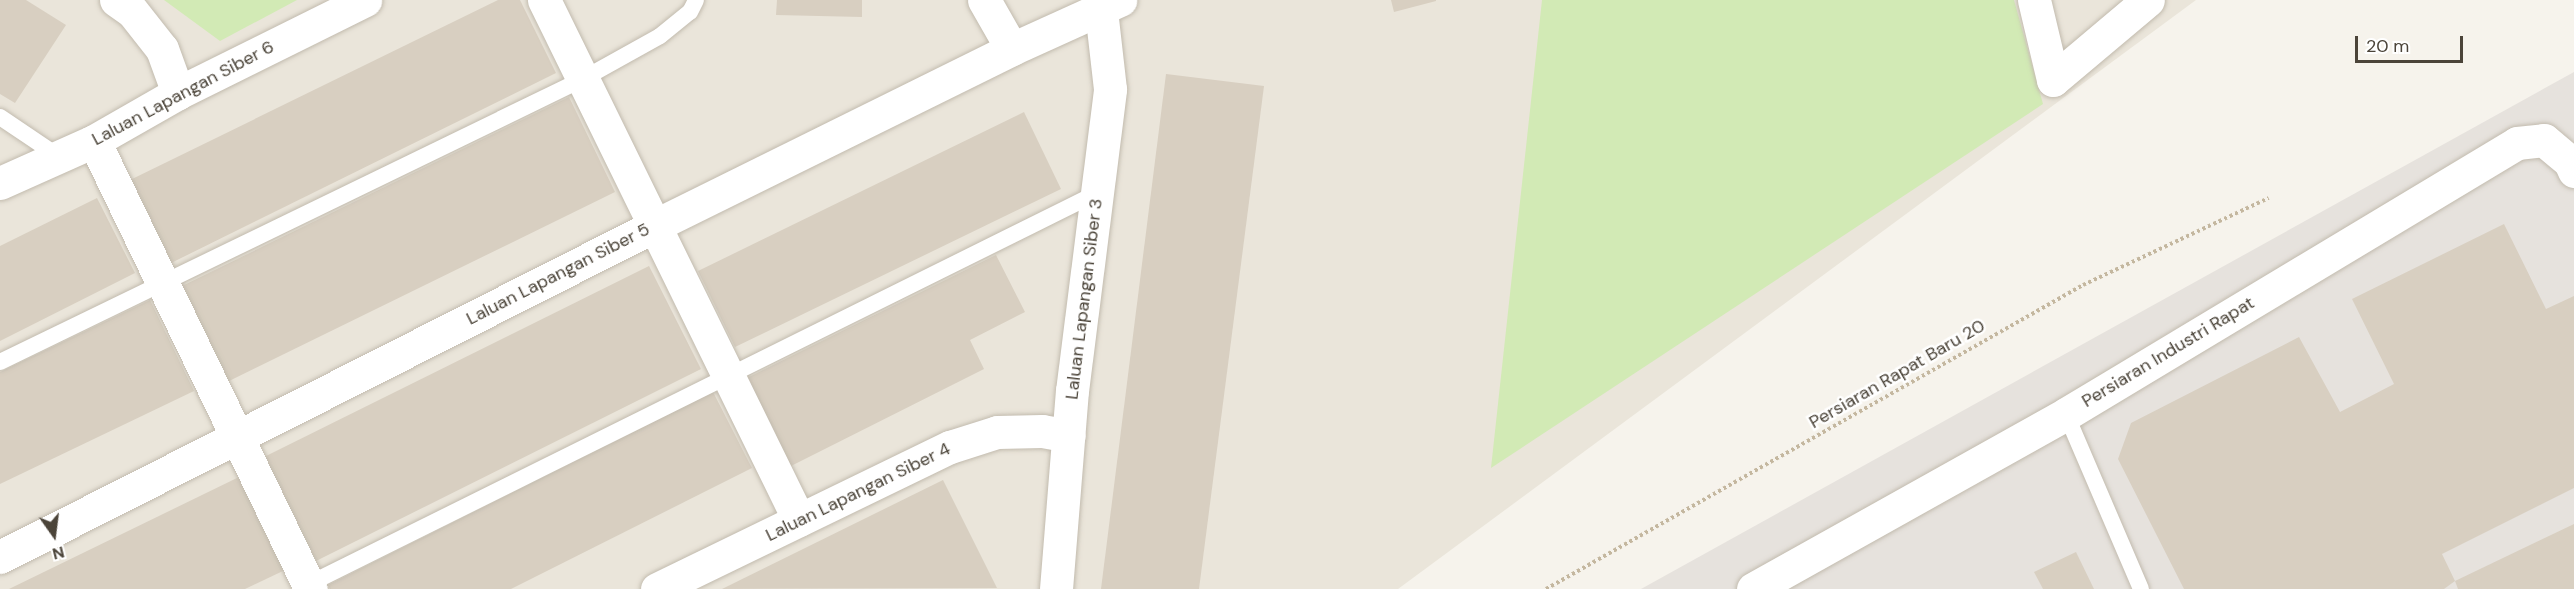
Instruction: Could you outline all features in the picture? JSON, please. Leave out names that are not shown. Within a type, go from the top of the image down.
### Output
[{"type":"street","points":[[116,0],[132,11],[162,49],[178,93]]},
{"type":"street","name":"Laluan Lapangan Siber 6","points":[[0,183],[94,141],[178,93],[365,0]]},
{"type":"street","points":[[544,0],[581,80],[799,520]]},
{"type":"street","points":[[984,0],[1012,49]]},
{"type":"street","points":[[2034,0],[2053,80],[2148,0]]},
{"type":"street","name":"Laluan Lapangan Siber 5","points":[[0,557],[654,226],[1012,49],[1110,5]]},
{"type":"street","name":"Laluan Lapangan Siber 3","points":[[1050,586],[1110,89],[1110,5]]},
{"type":"street","name":"Persiaran Industri Rapat","points":[[1753,589],[2066,414],[2517,143],[2544,140],[2570,162],[2574,171]]},
{"type":"street","points":[[94,141],[237,436],[306,587]]},
{"type":"street","name":"Laluan Lapangan Siber 4","points":[[657,589],[950,447],[998,432],[1041,431],[1069,436]]},
{"type":"lane","points":[[0,362],[581,80],[660,36],[690,12],[696,0]]},
{"type":"lane","points":[[0,117],[58,156]]},
{"type":"lane","points":[[306,587],[728,379],[1097,193]]},
{"type":"lane","points":[[2066,414],[2141,589]]},
{"type":"path","name":"Persiaran Rapat Baru 20","points":[[1546,589],[2083,285],[2269,198]]},
{"type":"shaded area","points":[[0,0],[2196,0],[1398,589],[0,589]]},
{"type":"shaded area","points":[[2574,72],[2574,589],[1641,589]]},
{"type":"green space","points":[[164,0],[297,0],[220,41]]},
{"type":"green space","points":[[1542,0],[2014,0],[2043,104],[1491,468]]},
{"type":"building","points":[[0,0],[26,0],[66,25],[15,103],[0,94]]},
{"type":"building","points":[[498,0],[520,0],[556,73],[169,264],[128,181]]},
{"type":"building","points":[[777,0],[862,0],[862,17],[776,15]]},
{"type":"building","points":[[1391,0],[1436,0],[1436,1],[1394,12]]},
{"type":"building","points":[[1166,74],[1264,86],[1199,589],[1101,589]]},
{"type":"building","points":[[569,97],[615,192],[225,383],[178,288]]},
{"type":"building","points":[[1024,112],[1061,189],[735,347],[698,271]]},
{"type":"building","points":[[97,198],[135,273],[0,341],[0,246]]},
{"type":"building","points":[[2504,224],[2546,309],[2574,296],[2574,488],[2442,554],[2455,581],[2444,589],[2184,589],[2118,459],[2131,423],[2299,337],[2340,412],[2394,384],[2352,299]]},
{"type":"building","points":[[996,255],[1025,312],[970,340],[984,369],[789,467],[745,379]]},
{"type":"building","points":[[649,266],[701,369],[316,561],[264,457]]},
{"type":"building","points":[[150,300],[194,391],[0,484],[0,372]]},
{"type":"building","points":[[713,392],[752,468],[511,589],[330,589],[328,585]]},
{"type":"building","points":[[239,477],[285,570],[245,589],[9,589]]},
{"type":"building","points":[[943,480],[997,588],[722,589]]},
{"type":"building","points":[[2574,524],[2574,589],[2458,589],[2455,581]]},
{"type":"building","points":[[2076,552],[2094,589],[2043,589],[2034,572]]}]
